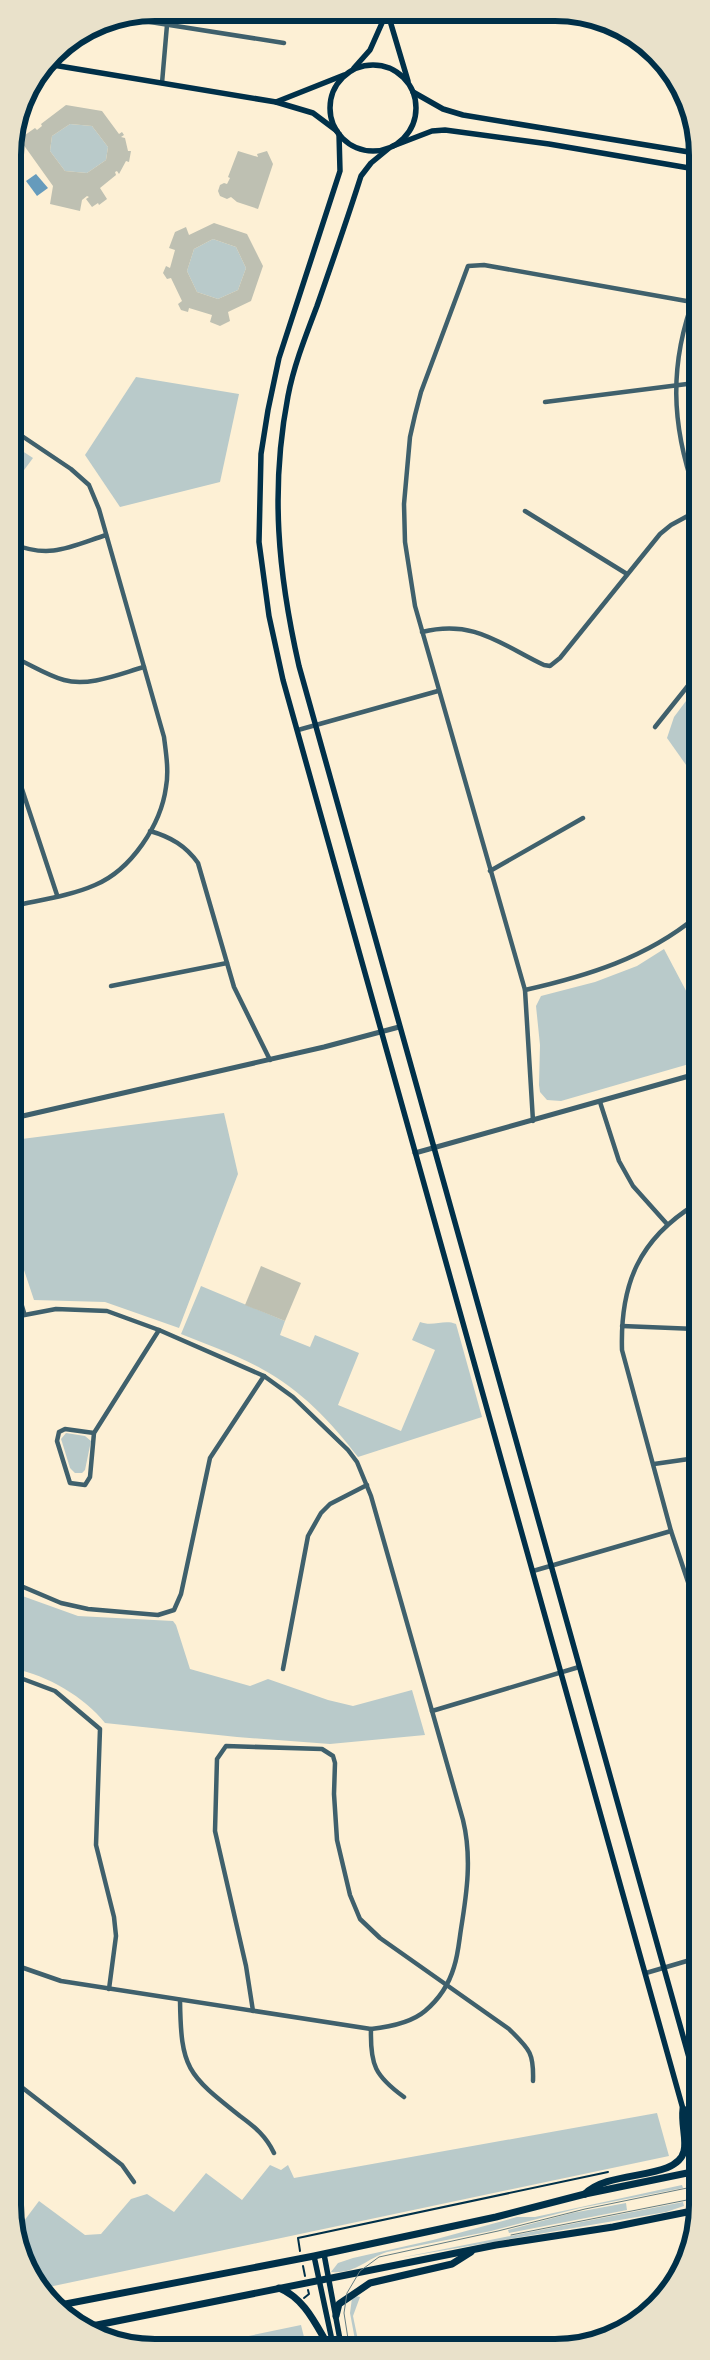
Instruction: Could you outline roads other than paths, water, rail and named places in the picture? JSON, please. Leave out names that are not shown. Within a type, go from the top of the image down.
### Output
[{"type":"highway","points":[[585,2194],[602,2181],[666,2169],[676,2164],[684,2150],[681,2123],[682,2109]]},
{"type":"highway","points":[[65,2304],[324,2254],[496,2217],[585,2194],[688,2173]]},
{"type":"highway","points":[[96,2325],[476,2249],[688,2212]]},
{"type":"highway","points":[[336,2316],[339,2304],[370,2282],[452,2264],[476,2249]]},
{"type":"highway","points":[[278,2288],[291,2293],[300,2301],[324,2339]]},
{"type":"main road","points":[[384,21],[370,50],[339,81],[331,97],[330,115],[338,133],[340,171],[280,358],[268,410],[261,454],[259,523],[264,583],[281,671],[688,2126]]},
{"type":"main road","points":[[389,21],[408,83],[413,92],[416,108],[413,125],[403,140],[390,147],[371,163],[361,176],[288,395],[279,456],[277,500],[281,574],[286,611],[399,1027],[688,2054]]},
{"type":"main road","points":[[276,102],[361,66],[378,65],[395,71],[408,83]]},
{"type":"main road","points":[[55,66],[276,102],[313,112],[348,143],[364,150],[390,147],[425,133],[445,130],[549,144],[689,168]]},
{"type":"main road","points":[[413,92],[443,109],[463,115],[689,153]]},
{"type":"main road","points":[[324,2254],[341,2339]]},
{"type":"main road","points":[[314,2256],[332,2339]]},
{"type":"street","points":[[146,22],[284,43]]},
{"type":"street","points":[[162,83],[167,25]]},
{"type":"street","points":[[533,1121],[525,990],[438,691],[409,579],[405,542],[404,504],[410,437],[421,392],[468,266],[484,265],[689,301]]},
{"type":"street","points":[[689,313],[678,353],[675,386],[677,425],[689,469]]},
{"type":"street","points":[[545,402],[689,384]]},
{"type":"street","points":[[22,436],[72,469],[89,485],[99,509],[164,737],[167,762],[166,786],[162,804],[150,831],[139,848],[110,876],[95,885],[22,904]]},
{"type":"street","points":[[525,510],[627,574]]},
{"type":"street","points":[[422,632],[449,627],[476,631],[488,635],[544,666],[550,666],[560,658],[665,529],[689,515]]},
{"type":"street","points":[[22,547],[44,552],[59,550],[106,536]]},
{"type":"street","points":[[22,661],[50,674],[74,682],[105,678],[144,667]]},
{"type":"street","points":[[655,727],[689,686]]},
{"type":"street","points":[[298,730],[438,691]]},
{"type":"street","points":[[22,788],[57,895]]},
{"type":"street","points":[[490,870],[583,818]]},
{"type":"street","points":[[150,831],[176,841],[198,863],[234,986],[270,1060]]},
{"type":"street","points":[[525,990],[619,963],[655,946],[689,922]]},
{"type":"street","points":[[111,986],[227,963]]},
{"type":"street","points":[[22,1116],[270,1060],[399,1027]]},
{"type":"street","points":[[416,1153],[689,1076]]},
{"type":"street","points":[[600,1102],[619,1161],[634,1186],[667,1224]]},
{"type":"street","points":[[688,1209],[667,1224],[645,1251],[629,1279],[622,1326],[622,1350],[671,1531],[688,1585]]},
{"type":"street","points":[[21,1304],[24,1313],[56,1309],[107,1311],[159,1330],[264,1376],[293,1397],[348,1450],[357,1462],[367,1485],[463,1820],[469,1855],[469,1879],[456,1958],[446,1985],[440,1995],[424,2012],[407,2021],[371,2030],[61,1981],[21,1967]]},
{"type":"street","points":[[622,1326],[688,1329]]},
{"type":"street","points":[[94,1432],[65,1429],[59,1432],[57,1441],[70,1484],[85,1485],[90,1476],[94,1432],[159,1330]]},
{"type":"street","points":[[21,1586],[61,1603],[88,1609],[158,1615],[174,1610],[181,1594],[210,1458],[264,1376]]},
{"type":"street","points":[[654,1464],[688,1459]]},
{"type":"street","points":[[283,1669],[308,1536],[321,1513],[330,1504],[367,1485]]},
{"type":"street","points":[[533,1571],[671,1531]]},
{"type":"street","points":[[432,1711],[579,1667]]},
{"type":"street","points":[[21,1679],[55,1692],[100,1729],[96,1845],[114,1917],[116,1936],[109,1989]]},
{"type":"street","points":[[253,2011],[246,1966],[215,1831],[217,1759],[226,1746],[322,1749],[333,1756],[335,1763],[334,1794],[338,1840],[350,1895],[360,1919],[380,1938],[509,2029],[525,2046],[534,2061],[533,2081]]},
{"type":"street","points":[[646,1973],[688,1961]]},
{"type":"street","points":[[180,2000],[182,2047],[190,2068],[204,2086],[260,2131],[269,2142],[274,2153]]},
{"type":"street","points":[[371,2030],[370,2054],[376,2070],[386,2084],[404,2097]]},
{"type":"street","points":[[21,2087],[122,2165],[134,2182]]},
{"type":"water","points":[[36,174],[48,188],[37,196],[26,181]]},
{"type":"tram line","points":[[348,2339],[344,2313],[347,2293],[360,2271],[379,2257],[498,2231],[585,2209],[688,2188]]},
{"type":"tram line","points":[[511,2235],[688,2200]]}]
